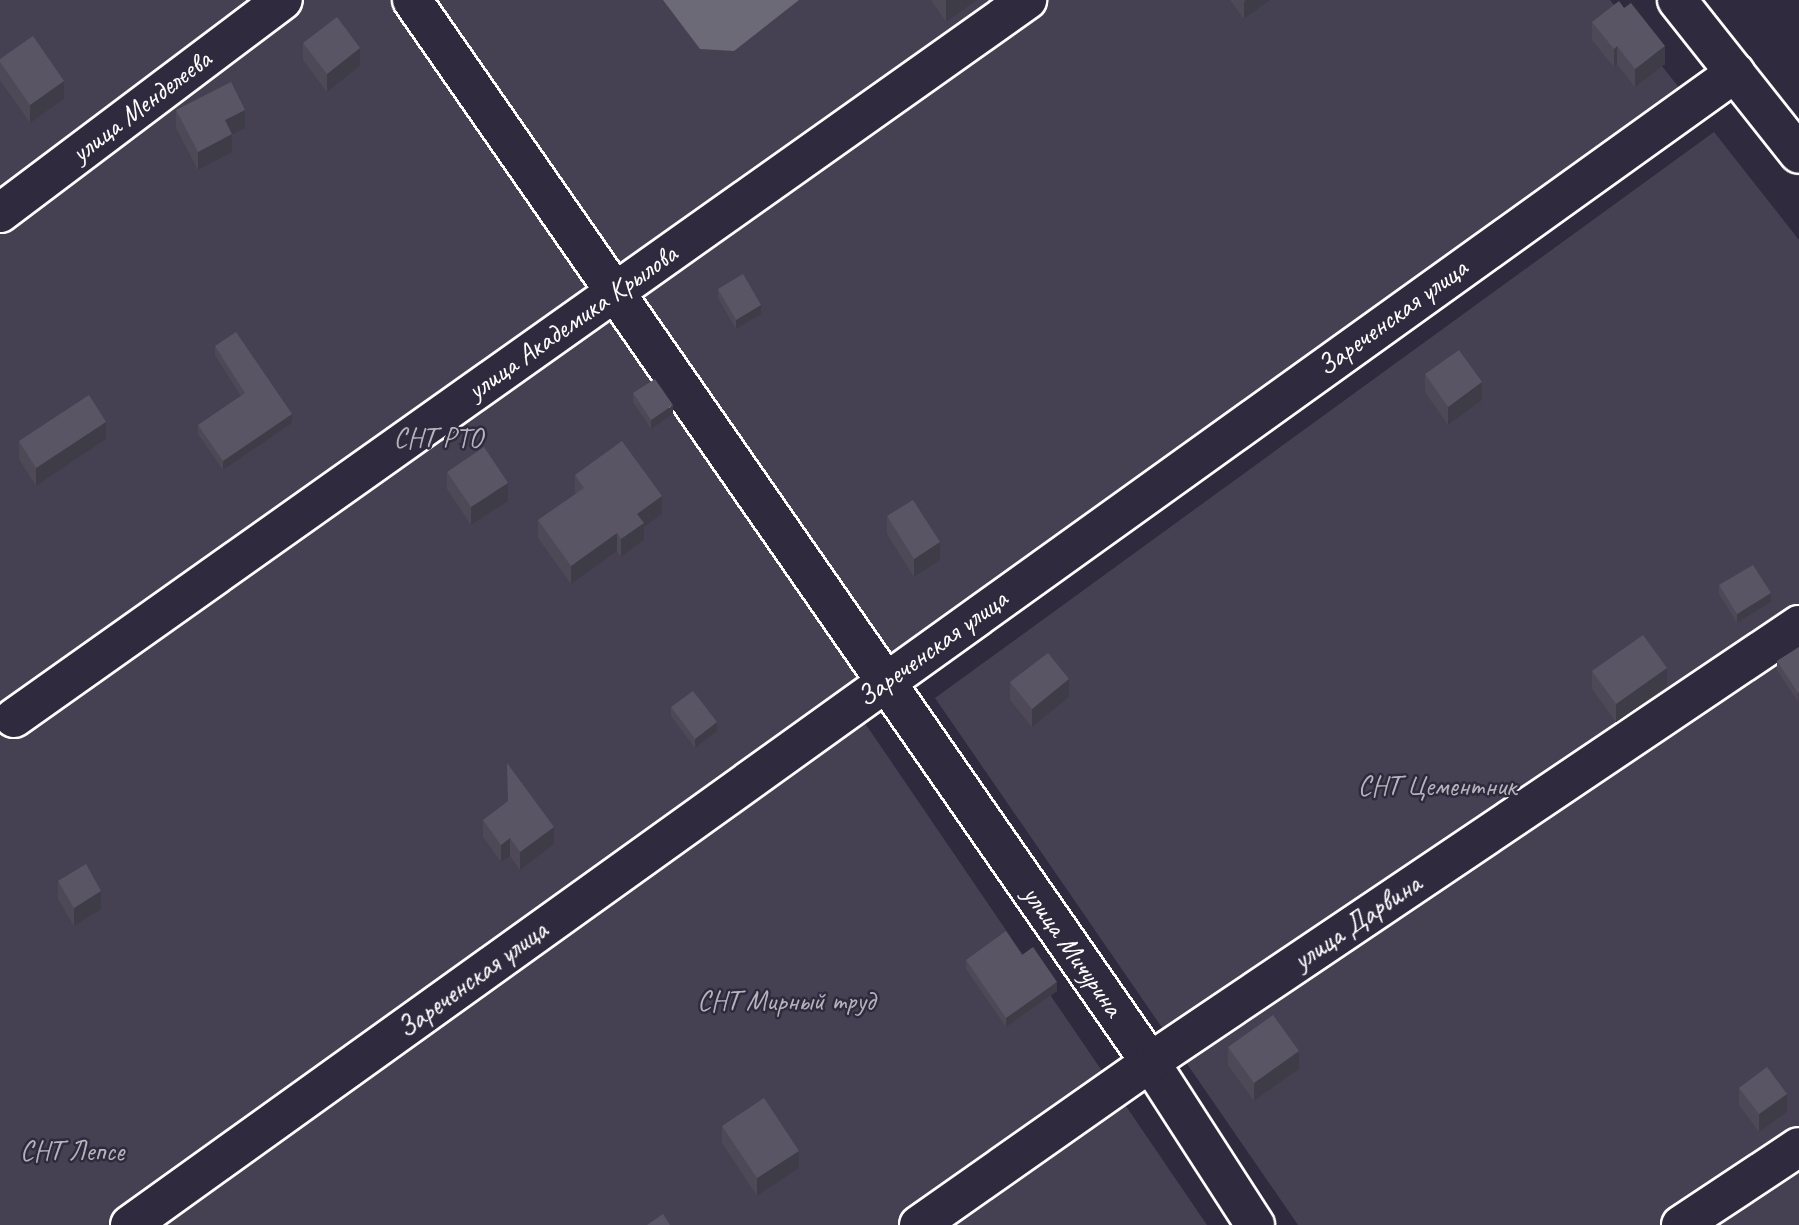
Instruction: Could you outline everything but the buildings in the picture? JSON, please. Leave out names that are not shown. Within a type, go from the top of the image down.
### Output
[{"type":"street","name":"улица Менделеева","points":[[0,213],[283,0]]},
{"type":"street","name":"улица Мичурина","points":[[412,0],[1150,1062],[1255,1225]]},
{"type":"street","name":"улица Академика Крылова","points":[[14,718],[1027,0]]},
{"type":"street","points":[[1676,0],[1799,154]]},
{"type":"street","name":"Зареченская улица","points":[[130,1225],[1735,73]]},
{"type":"street","name":"улица Дарвина","points":[[919,1225],[1150,1062],[1799,625]]},
{"type":"street","points":[[1681,1225],[1799,1147]]},
{"type":"green space","name":"СНТ РТО","points":[[0,0],[1610,0],[1684,94],[841,688],[1207,1225],[0,1225]]},
{"type":"green space","name":"СНТ Цементник","points":[[1714,132],[1799,240],[1799,1225],[1298,1225],[935,698]]},
{"type":"shaded area","points":[[663,0],[799,0],[734,51],[700,49]]},
{"type":"park label","name":"СНТ Мирный труд","points":[[786,1001]]},
{"type":"park label","name":"СНТ Лепсе","points":[[72,1151]]}]
